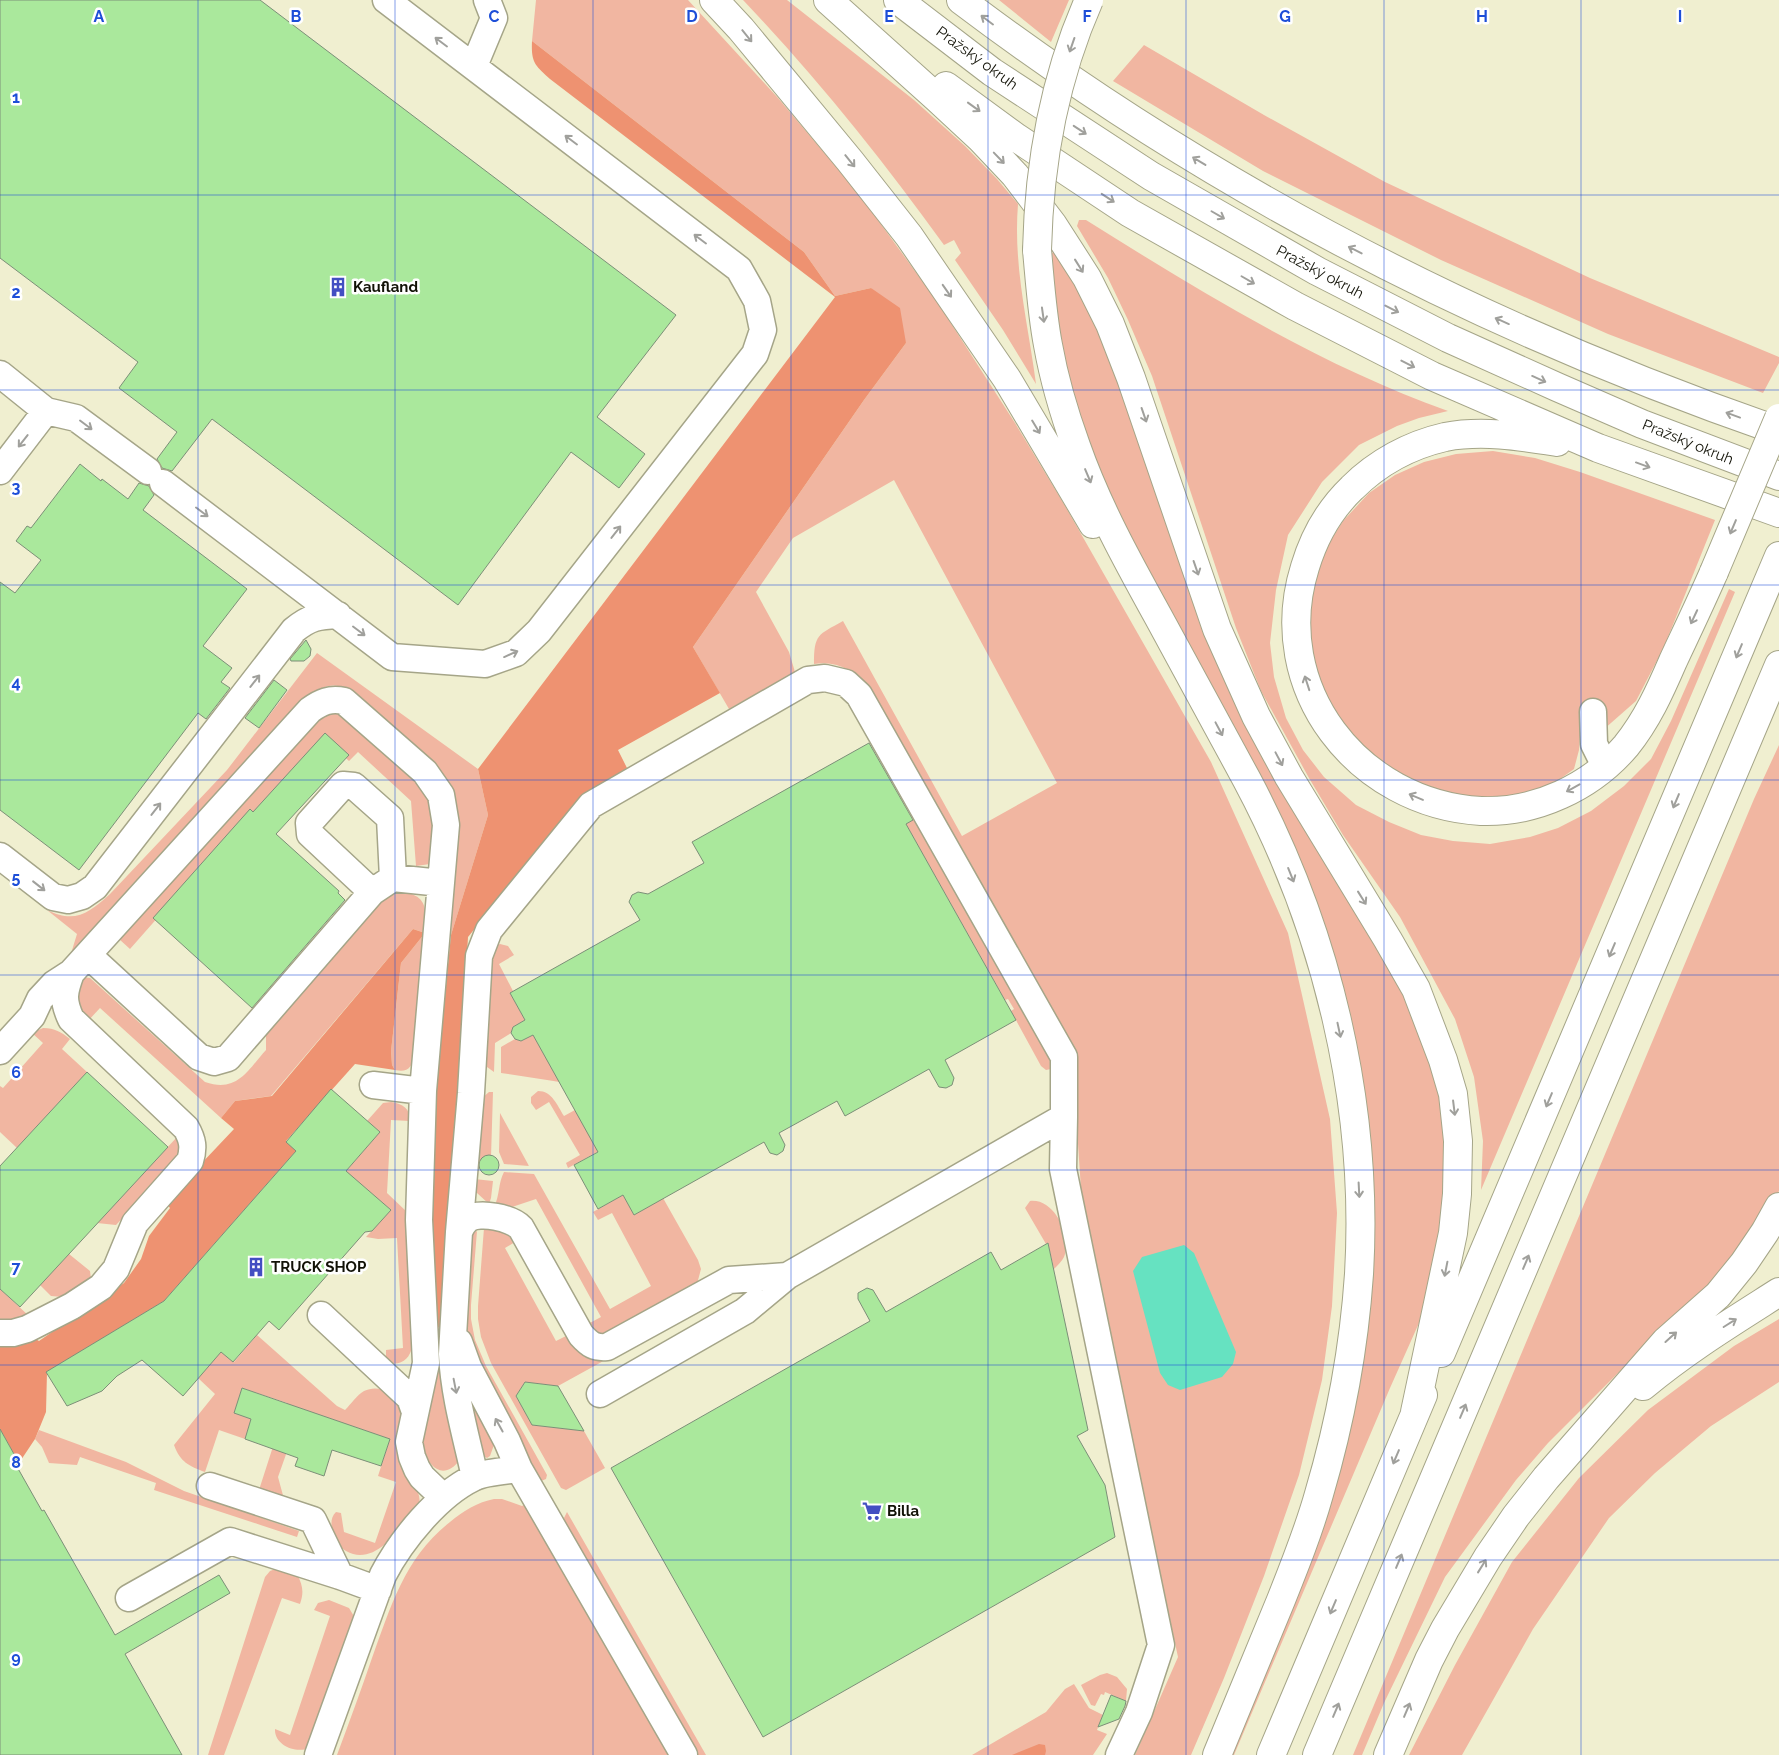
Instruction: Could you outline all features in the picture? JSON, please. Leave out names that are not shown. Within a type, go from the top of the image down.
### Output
[{"type":"highway","points":[[714,0],[741,29],[850,161],[914,244],[1007,379],[1099,535],[1196,686]]},
{"type":"highway","name":"Pražský okruh","points":[[898,0],[992,72],[1151,176],[1317,271],[1448,338],[1548,383],[1642,424],[1779,476]]},
{"type":"highway","points":[[961,0],[1013,40],[1166,141],[1337,241],[1458,301],[1580,355],[1647,383],[1779,431]]},
{"type":"highway","points":[[1089,0],[1072,42],[1060,82],[1042,165],[1038,207],[1037,250],[1048,346],[1076,447],[1114,536],[1250,787],[1291,875],[1321,959],[1339,1027],[1355,1122],[1360,1208],[1359,1274],[1353,1333],[1344,1388],[1326,1470],[1296,1562],[1217,1755]]},
{"type":"highway","points":[[832,3],[1017,138],[1130,213],[1295,306],[1432,376],[1598,448],[1779,513]]},
{"type":"highway","points":[[832,3],[937,98],[1015,175],[1053,224],[1087,278],[1110,324],[1131,378],[1217,628],[1256,716],[1289,777],[1416,989],[1443,1060],[1453,1094],[1458,1141],[1457,1194],[1453,1233],[1415,1412]]},
{"type":"highway","points":[[1598,448],[1508,434],[1466,434],[1443,438],[1421,444],[1400,453],[1380,465],[1361,479],[1330,514],[1317,534],[1301,578],[1296,625],[1298,648],[1310,692],[1320,712],[1337,738],[1363,765],[1381,779],[1422,800],[1443,806],[1466,810],[1511,810],[1554,798],[1574,788],[1605,766],[1625,747],[1648,714],[1714,572],[1779,418]]},
{"type":"highway","points":[[1271,1755],[1779,556]]},
{"type":"highway","points":[[1316,1755],[1779,665]]},
{"type":"highway","points":[[1388,1755],[1429,1660],[1462,1598],[1499,1541],[1546,1478],[1666,1341],[1718,1295],[1766,1232],[1779,1207]]},
{"type":"highway","points":[[1546,1478],[1604,1418],[1660,1372],[1718,1330],[1779,1292]]},
{"type":"lane","points":[[0,374],[46,410],[76,418],[392,656],[485,664],[516,653],[539,631],[755,354],[764,330],[757,301],[739,268],[386,0]]},
{"type":"lane","points":[[474,66],[494,18],[487,0]]},
{"type":"lane","points":[[0,471],[46,410]]},
{"type":"lane","points":[[0,856],[53,897],[68,900],[82,896],[95,887],[294,630],[306,620],[319,616],[338,615]]},
{"type":"lane","points":[[475,1477],[453,1374],[453,1320],[471,1093],[479,956],[489,930],[590,804],[808,680],[825,678],[846,683],[859,694],[1064,1058],[1063,1169],[1161,1645],[1139,1712],[1119,1755]]},
{"type":"lane","points":[[0,1051],[32,1016],[40,999],[54,984],[79,964],[310,710],[320,703],[334,698],[344,701],[425,772],[441,795],[446,825],[423,1091],[419,1220],[426,1363],[409,1442],[412,1457],[422,1477],[443,1497]]},
{"type":"lane","points":[[1593,712],[1594,744],[1605,766]]},
{"type":"lane","points":[[79,964],[199,1057],[214,1062],[228,1058],[383,885],[441,883]]},
{"type":"lane","points":[[0,1333],[13,1333],[27,1328],[72,1306],[101,1287],[116,1269],[135,1223],[190,1161],[194,1150],[192,1138],[186,1128],[71,1019],[65,1007],[64,991],[79,964]]},
{"type":"lane","points":[[373,1085],[423,1091]]},
{"type":"lane","points":[[600,1394],[745,1311],[787,1276],[1064,1118]]},
{"type":"lane","points":[[459,1232],[464,1223],[478,1215],[510,1220],[516,1223],[521,1228],[582,1335],[590,1345],[599,1348],[608,1347],[729,1280],[787,1276]]},
{"type":"lane","points":[[321,1315],[410,1398],[415,1412]]},
{"type":"lane","points":[[453,1320],[468,1367],[508,1441],[519,1469],[684,1755]]},
{"type":"lane","points":[[318,1755],[378,1590],[391,1560],[443,1497],[475,1477],[519,1469]]},
{"type":"lane","points":[[210,1486],[313,1520],[340,1576]]},
{"type":"lane","points":[[129,1598],[230,1541],[378,1590]]},
{"type":"shaded area","points":[[536,0],[688,0],[778,98],[859,194],[936,300],[1015,423],[1064,504],[1211,762],[1288,933],[1330,1119],[1337,1213],[1332,1306],[1322,1380],[1299,1475],[1264,1576],[1191,1755],[1135,1755],[1178,1657],[1083,1219],[1072,1054],[870,689],[845,668],[838,665],[814,664],[815,647],[819,636],[843,621],[962,836],[1057,783],[894,480],[793,538],[756,592],[789,652],[795,672],[729,709],[693,647],[864,400],[906,343],[871,288],[835,296],[804,252],[532,41]]},
{"type":"shaded area","points":[[743,0],[787,0],[914,100],[965,146],[1018,204],[1019,272],[1036,384],[1003,330],[955,260],[961,253],[954,240],[944,245],[848,119]]},
{"type":"shaded area","points":[[999,0],[1069,0],[1051,42]]},
{"type":"shaded area","points":[[532,41],[804,252],[835,296],[871,288],[900,308],[906,343],[864,400],[693,647],[720,693],[618,750],[627,768],[585,794],[468,937],[445,1327],[434,1327],[430,1223],[434,1106],[451,935],[488,815],[478,769],[835,297],[550,79],[533,59]]},
{"type":"shaded area","points":[[1144,45],[1264,115],[1385,182],[1590,278],[1779,357],[1779,363],[1763,393],[1608,334],[1441,260],[1263,171],[1113,81]]},
{"type":"shaded area","points":[[1079,220],[1086,220],[1217,300],[1307,349],[1400,393],[1448,411],[1397,426],[1359,445],[1322,482],[1288,535],[1276,590],[1270,643],[1274,677],[1286,718],[1303,750],[1324,777],[1356,805],[1389,822],[1421,835],[1453,841],[1490,844],[1530,837],[1558,828],[1591,811],[1624,786],[1651,759],[1671,721],[1729,589],[1735,592],[1481,1190],[1483,1141],[1474,1077],[1455,1019],[1400,917],[1343,835],[1261,691],[1236,628],[1152,376],[1108,278],[1077,226]]},
{"type":"shaded area","points":[[1057,251],[1084,296],[1110,350],[1200,608],[1407,996],[1441,1085],[1448,1197],[1423,1314],[1234,1755],[1226,1755],[1356,1376],[1334,981],[1105,487],[1081,427],[1057,344],[1052,253]]},
{"type":"shaded area","points":[[1493,451],[1535,458],[1715,520],[1664,647],[1636,701],[1603,730],[1582,705],[1579,750],[1574,769],[1553,784],[1513,797],[1481,801],[1422,791],[1343,734],[1307,652],[1312,582],[1324,551],[1343,521],[1369,493],[1395,475],[1424,462],[1456,454]]},
{"type":"shaded area","points":[[317,653],[478,769],[488,815],[451,935],[456,811],[361,699],[341,687],[329,686],[308,697],[69,960],[77,934],[47,910],[66,916],[74,916],[88,911],[110,894],[227,770]]},
{"type":"shaded area","points":[[335,709],[418,780],[429,797],[435,825],[430,864],[416,866],[411,801],[358,752],[349,761],[325,739],[252,817],[249,814],[130,949],[119,939],[311,722]]},
{"type":"shaded area","points":[[1779,745],[1779,1191],[1722,1273],[1684,1313],[1631,1360],[1548,1443],[1516,1480],[1445,1577],[1384,1703],[1362,1755],[1353,1755],[1754,799]]},
{"type":"shaded area","points":[[918,817],[1053,1059],[1051,1069],[1046,1070],[1041,1066],[1011,1011],[1014,1009],[1008,999],[1005,1000],[906,824]]},
{"type":"shaded area","points":[[404,892],[412,894],[422,902],[425,912],[425,933],[413,929],[271,1096],[235,1101],[221,1118],[100,1008],[87,1022],[73,1001],[73,995],[78,983],[83,977],[90,978],[205,1082],[225,1085],[240,1078],[266,1050],[266,1030],[384,899],[395,893]]},
{"type":"shaded area","points":[[413,929],[425,933],[401,963],[391,1051],[392,1065],[395,1070],[355,1064],[286,1141],[296,1151],[164,1301],[47,1372],[46,1412],[35,1439],[19,1463],[0,1429],[0,1345],[13,1346],[34,1338],[39,1341],[124,1283],[141,1259],[149,1236],[170,1208],[165,1202],[234,1129],[221,1118],[235,1101],[272,1096]]},
{"type":"shaded area","points":[[425,933],[415,1055],[409,1068],[399,1071],[395,1070],[392,1065],[391,1051],[401,963]]},
{"type":"shaded area","points":[[500,944],[508,946],[514,955],[499,964],[513,991],[510,993],[525,1020],[513,1027],[511,1033],[495,1043],[494,1072],[487,1067],[483,1058],[491,957],[495,946]]},
{"type":"shaded area","points":[[43,1028],[58,1031],[70,1039],[62,1049],[87,1072],[17,1148],[0,1132],[0,1086],[3,1088],[43,1043],[32,1033]]},
{"type":"shaded area","points":[[533,1035],[560,1082],[501,1073],[501,1047],[515,1039],[521,1041]]},
{"type":"shaded area","points":[[538,1091],[551,1096],[564,1116],[575,1110],[599,1151],[568,1168],[566,1163],[580,1155],[549,1102],[536,1110],[531,1103],[531,1097]]},
{"type":"shaded area","points":[[489,1092],[493,1092],[491,1157],[485,1157],[479,1162],[475,1161],[482,1098]]},
{"type":"shaded area","points":[[391,1102],[405,1107],[409,1113],[410,1121],[391,1120],[387,1193],[407,1212],[412,1347],[405,1360],[394,1364],[389,1363],[386,1358],[386,1350],[403,1348],[397,1238],[378,1239],[366,1237],[391,1210],[362,1185],[334,1185],[380,1132],[367,1121],[383,1103]]},
{"type":"shaded area","points":[[500,1113],[529,1166],[504,1164],[499,1152]]},
{"type":"shaded area","points":[[178,1136],[181,1140],[180,1157],[116,1225],[97,1223]]},
{"type":"shaded area","points":[[504,1172],[534,1174],[610,1309],[651,1286],[612,1213],[598,1220],[593,1212],[623,1195],[634,1215],[663,1198],[698,1260],[701,1269],[697,1284],[604,1337],[586,1325],[601,1317],[536,1199],[509,1208],[494,1207]]},
{"type":"shaded area","points":[[474,1179],[493,1181],[489,1204],[477,1193]]},
{"type":"shaded area","points":[[1030,1201],[1039,1202],[1054,1212],[1063,1230],[1066,1239],[1066,1249],[1061,1262],[1054,1269],[1048,1243],[1046,1244],[1025,1208]]},
{"type":"shaded area","points":[[498,1226],[520,1239],[505,1248],[556,1341],[570,1334],[607,1359],[558,1386],[525,1382],[516,1396],[532,1425],[584,1431],[605,1468],[566,1490],[561,1488],[491,1363],[481,1337],[478,1306],[484,1228]]},
{"type":"shaded area","points":[[477,1231],[471,1305],[471,1319],[475,1340],[486,1366],[547,1475],[546,1479],[541,1481],[478,1370],[467,1341],[464,1254],[472,1234]]},
{"type":"shaded area","points":[[69,1254],[90,1271],[91,1279],[63,1297],[51,1296],[40,1285]]},
{"type":"shaded area","points":[[0,1289],[29,1316],[16,1322],[0,1321]]},
{"type":"shaded area","points":[[1779,1319],[1779,1382],[1711,1426],[1655,1473],[1609,1518],[1533,1629],[1462,1755],[1409,1755],[1455,1665],[1512,1562],[1579,1478],[1648,1410],[1734,1346]]},
{"type":"shaded area","points":[[434,1327],[445,1327],[461,1459],[449,1470],[443,1471],[438,1470],[429,1462],[421,1449]]},
{"type":"shaded area","points":[[257,1335],[337,1406],[345,1410],[361,1393],[375,1388],[385,1390],[401,1404],[419,1501],[416,1509],[382,1547],[364,1555],[355,1555],[346,1551],[335,1539],[332,1522],[336,1512],[341,1513],[344,1532],[375,1543],[396,1482],[378,1476],[390,1439],[302,1409],[278,1477],[284,1499],[259,1490],[287,1403],[242,1388],[234,1413],[251,1419],[245,1439],[219,1430],[205,1472],[186,1463],[176,1451],[174,1445],[215,1394],[198,1378],[221,1352],[234,1362]]},
{"type":"shaded area","points":[[472,1394],[495,1442],[490,1456],[487,1458],[482,1455],[464,1397]]},
{"type":"shaded area","points":[[39,1430],[126,1462],[184,1491],[299,1531],[297,1537],[154,1490],[156,1483],[80,1457],[77,1465],[49,1463],[42,1447],[35,1439]]},
{"type":"shaded area","points":[[502,1499],[522,1506],[527,1503],[671,1755],[337,1755],[393,1601],[411,1567],[435,1536],[450,1522],[482,1502]]},
{"type":"shaded area","points":[[567,1512],[706,1755],[698,1755],[566,1525],[564,1518]]},
{"type":"shaded area","points":[[278,1568],[297,1574],[302,1589],[300,1604],[282,1598],[224,1755],[208,1755],[265,1577],[270,1571]]},
{"type":"shaded area","points":[[329,1600],[349,1608],[355,1618],[309,1748],[304,1750],[292,1749],[278,1740],[275,1729],[290,1735],[330,1616],[314,1610],[318,1603]]},
{"type":"shaded area","points":[[1107,1673],[1117,1677],[1127,1689],[1126,1701],[1105,1692],[1104,1695],[1101,1694],[1095,1706],[1091,1705],[1081,1685]]},
{"type":"shaded area","points":[[1074,1684],[1089,1708],[1103,1715],[1097,1730],[1107,1734],[1093,1755],[972,1755],[1046,1712],[1065,1689]]},
{"type":"shaded area","points":[[1039,1744],[1045,1745],[1045,1755],[1012,1755]]},
{"type":"water","points":[[1184,1245],[1194,1253],[1236,1352],[1233,1364],[1222,1377],[1180,1390],[1168,1385],[1160,1373],[1133,1271],[1142,1257]]},
{"type":"building","name":"Kaufland","points":[[0,0],[260,0],[676,315],[597,417],[645,454],[619,488],[571,452],[458,605],[212,419],[172,471],[162,468],[157,459],[177,432],[119,388],[138,362],[0,258]]},
{"type":"building","points":[[80,464],[128,499],[139,483],[149,486],[154,495],[143,510],[247,589],[203,646],[232,668],[221,682],[230,688],[206,719],[198,713],[79,870],[0,810],[0,582],[15,593],[41,560],[16,541],[27,526],[31,528]]},
{"type":"building","points":[[306,640],[311,649],[310,656],[304,661],[291,661],[290,659]]},
{"type":"building","points":[[274,680],[287,690],[259,728],[245,718]]},
{"type":"building","points":[[325,733],[349,755],[276,834],[339,891],[338,893],[345,900],[252,1008],[153,918],[250,809],[253,812]]},
{"type":"building","points":[[869,743],[913,820],[906,824],[1016,1020],[945,1060],[954,1078],[952,1085],[946,1088],[939,1087],[929,1069],[845,1116],[837,1101],[779,1133],[785,1145],[783,1151],[777,1155],[770,1153],[764,1142],[634,1215],[623,1195],[598,1209],[574,1165],[598,1152],[533,1035],[521,1041],[515,1039],[511,1033],[513,1027],[525,1020],[510,993],[640,920],[629,902],[632,895],[638,892],[648,894],[704,863],[692,842]]},
{"type":"building","points":[[87,1072],[168,1147],[20,1307],[0,1289],[0,1166]]},
{"type":"building","points":[[331,1089],[380,1132],[346,1171],[391,1210],[372,1231],[365,1232],[279,1330],[269,1321],[233,1362],[221,1352],[183,1396],[142,1360],[117,1376],[102,1391],[67,1406],[46,1372],[164,1301],[296,1151],[286,1142]]},
{"type":"building","points":[[489,1155],[496,1158],[499,1165],[496,1172],[489,1175],[482,1172],[479,1165],[482,1158]]},
{"type":"building","name":"Billa","points":[[1048,1243],[1088,1430],[1077,1436],[1105,1485],[1115,1537],[763,1737],[611,1468],[870,1321],[858,1299],[858,1293],[867,1288],[873,1290],[886,1312],[991,1252],[1001,1270]]},
{"type":"building","points":[[525,1382],[558,1386],[584,1431],[532,1425],[516,1396]]},
{"type":"building","points":[[242,1388],[390,1439],[381,1466],[332,1450],[324,1476],[295,1466],[298,1458],[245,1439],[251,1419],[234,1413]]},
{"type":"building","points":[[0,1429],[19,1463],[16,1465],[42,1511],[44,1510],[115,1635],[219,1575],[230,1593],[125,1654],[182,1755],[0,1755]]},
{"type":"building","points":[[1111,1695],[1126,1701],[1125,1706],[1119,1719],[1098,1727]]},
{"type":"place","name":"Kaufland","points":[[338,287]]},
{"type":"place","name":"TRUCK SHOP","points":[[256,1267]]},
{"type":"place","name":"Billa","points":[[872,1511]]}]
